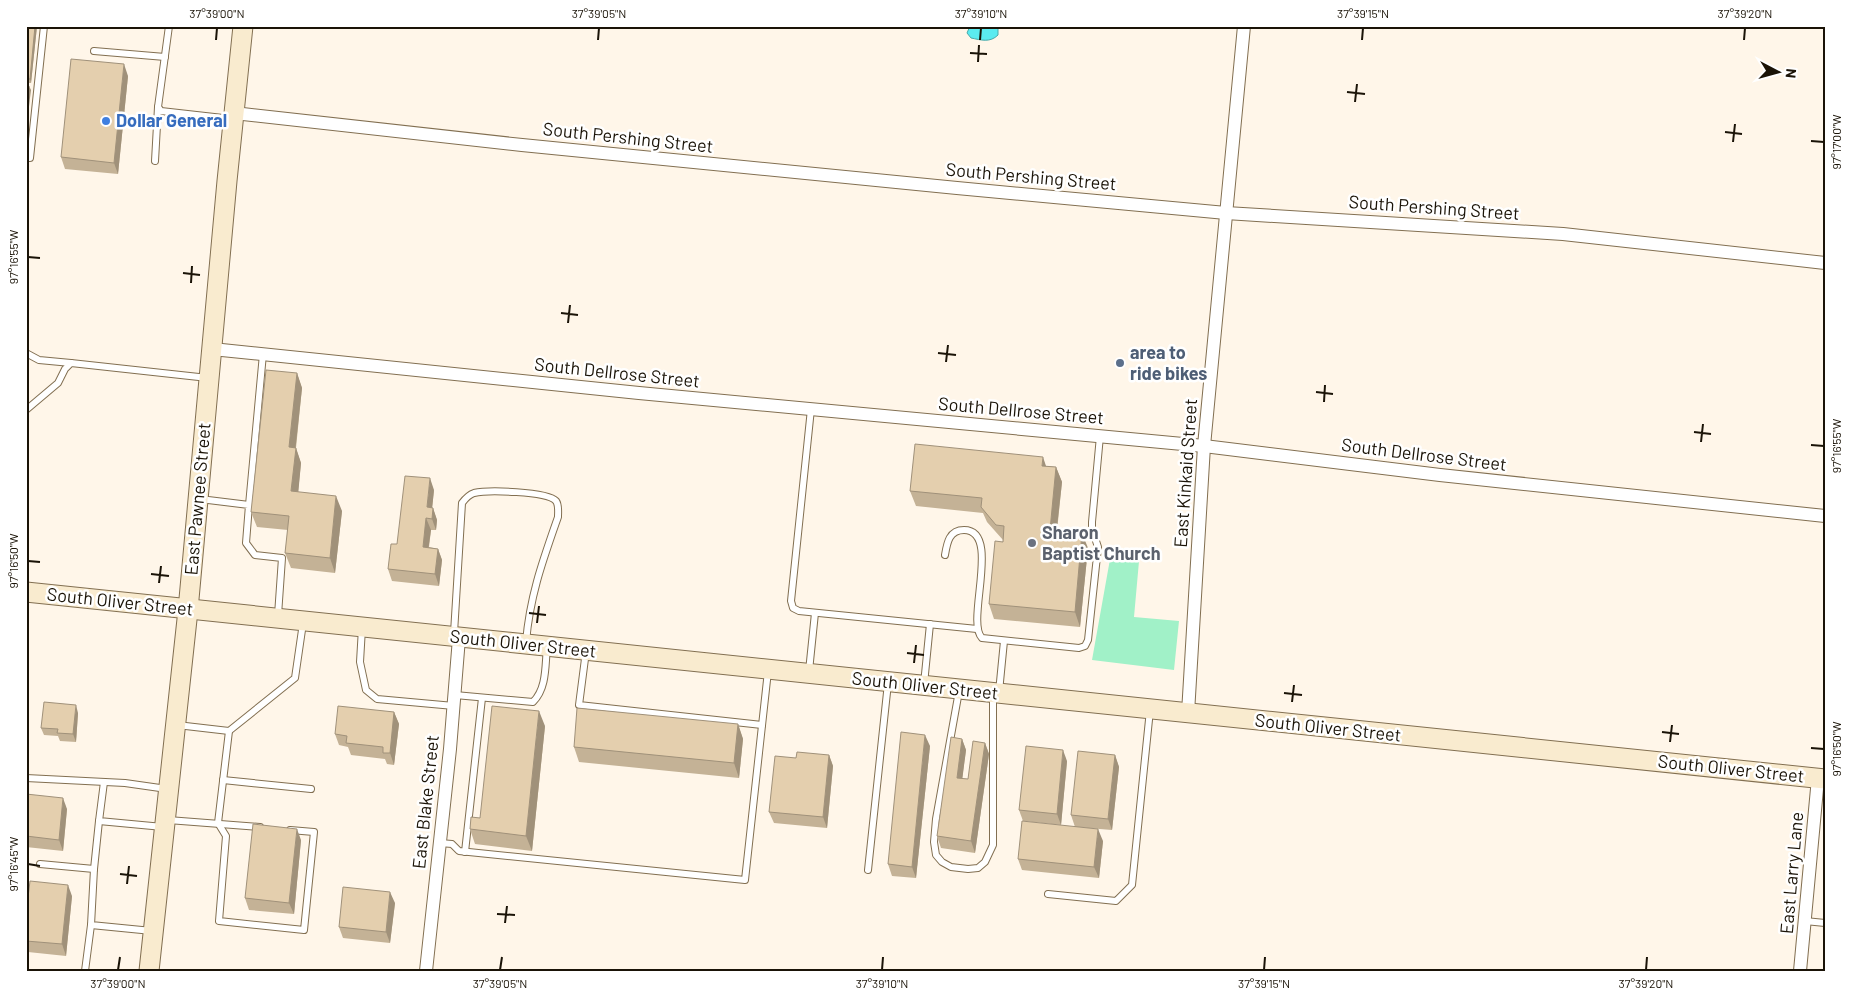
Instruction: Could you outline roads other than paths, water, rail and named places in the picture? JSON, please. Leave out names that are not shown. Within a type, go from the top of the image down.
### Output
[{"type":"main road","name":"East Pawnee Street","points":[[149,971],[188,610],[243,26]]},
{"type":"main road","name":"South Oliver Street","points":[[26,592],[1821,778]]},
{"type":"street","name":"East Kinkaid Street","points":[[1188,713],[1204,446],[1244,26]]},
{"type":"street","name":"South Pershing Street","points":[[234,116],[1226,213],[1563,234],[1825,263]]},
{"type":"street","name":"South Dellrose Street","points":[[212,348],[811,409],[1204,446],[1517,483],[1825,516]]},
{"type":"street","name":"East Blake Street","points":[[426,971],[454,700],[457,637]]},
{"type":"street","name":"East Larry Lane","points":[[1800,971],[1821,778]]},
{"type":"lane","points":[[26,158],[30,158],[44,26]]},
{"type":"lane","points":[[155,162],[158,107],[169,26]]},
{"type":"lane","points":[[94,51],[165,57]]},
{"type":"lane","points":[[158,107],[161,111],[234,116]]},
{"type":"lane","points":[[26,353],[39,360],[210,378]]},
{"type":"lane","points":[[263,354],[246,543],[255,555],[282,558],[278,619]]},
{"type":"lane","points":[[26,410],[58,383],[65,369],[71,363]]},
{"type":"lane","points":[[811,409],[792,605],[796,610],[816,613],[977,629]]},
{"type":"lane","points":[[945,554],[948,539],[957,531],[962,530],[974,533],[980,543],[981,587],[977,629],[982,638],[1079,648],[1085,646],[1087,643],[1098,547],[1092,529],[1092,522],[1100,436]]},
{"type":"lane","points":[[457,637],[462,503],[470,495],[476,493],[500,492],[537,495],[556,501],[558,517],[532,597],[526,644]]},
{"type":"lane","points":[[198,498],[249,505]]},
{"type":"lane","points":[[809,674],[816,613]]},
{"type":"lane","points":[[285,830],[314,832],[304,930],[219,922],[226,836],[218,824],[229,731],[295,678],[303,622]]},
{"type":"lane","points":[[924,686],[930,624]]},
{"type":"lane","points":[[362,628],[360,662],[366,690],[377,699],[454,700],[482,698],[533,702],[540,694],[547,647]]},
{"type":"lane","points":[[959,689],[936,819],[934,842],[936,855],[942,862],[951,867],[968,869],[978,868],[985,862],[993,844],[996,693],[1004,641]]},
{"type":"lane","points":[[586,651],[579,705],[762,725]]},
{"type":"lane","points":[[440,843],[452,844],[459,852],[744,880],[768,670]]},
{"type":"lane","points":[[868,870],[888,682]]},
{"type":"lane","points":[[465,852],[482,698]]},
{"type":"lane","points":[[1048,894],[1116,901],[1132,884],[1150,709]]},
{"type":"lane","points":[[176,725],[229,731]]},
{"type":"lane","points":[[26,778],[104,782],[168,789]]},
{"type":"lane","points":[[223,780],[311,789]]},
{"type":"lane","points":[[85,971],[104,782]]},
{"type":"lane","points":[[99,821],[218,824],[266,828]]},
{"type":"lane","points":[[40,864],[94,869]]},
{"type":"lane","points":[[1805,921],[1825,923]]},
{"type":"lane","points":[[91,925],[153,931]]},
{"type":"water","points":[[970,26],[998,26],[998,35],[989,40],[971,38],[967,33]]},
{"type":"place","name":"Dollar General","points":[[106,121]]},
{"type":"place","name":"area to ride bikes","points":[[1120,363]]},
{"type":"place","name":"Sharon Baptist Church","points":[[1032,543]]}]
